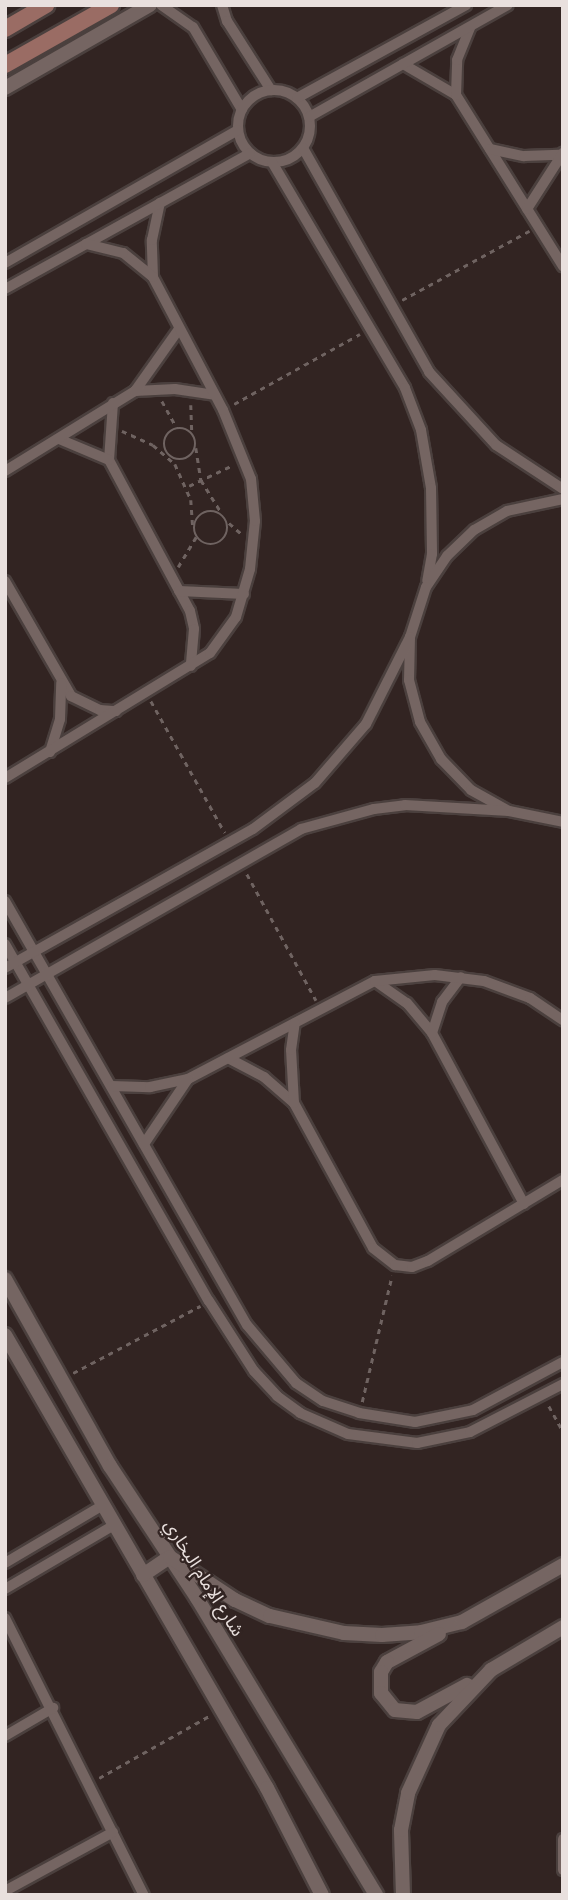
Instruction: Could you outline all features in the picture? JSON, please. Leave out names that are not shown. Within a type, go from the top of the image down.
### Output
[{"type":"main road","points":[[5,29],[46,5]]},
{"type":"main road","points":[[5,65],[111,5]]},
{"type":"street","points":[[5,88],[150,5]]},
{"type":"street","points":[[161,5],[193,27],[242,110]]},
{"type":"street","points":[[222,5],[227,21],[271,90],[297,98],[309,117],[303,148],[294,156],[272,162]]},
{"type":"street","points":[[297,98],[466,5]]},
{"type":"street","points":[[309,117],[508,5]]},
{"type":"street","points":[[456,95],[457,60],[471,26]]},
{"type":"street","points":[[403,64],[456,95],[563,266]]},
{"type":"street","points":[[10,965],[230,842],[286,807],[340,757],[366,724],[410,637],[426,587],[433,524],[427,456],[405,388],[272,162],[250,153],[238,130],[242,110],[249,100],[271,90]]},
{"type":"street","points":[[5,264],[238,130]]},
{"type":"street","points":[[303,148],[429,372],[472,423],[523,465],[563,489]]},
{"type":"street","points":[[490,149],[524,156],[561,154]]},
{"type":"street","points":[[5,289],[250,153]]},
{"type":"street","points":[[527,209],[561,154]]},
{"type":"street","points":[[153,277],[152,240],[160,203]]},
{"type":"street","points":[[5,778],[191,666],[225,636],[244,594],[254,542],[254,500],[246,459],[153,277],[123,253],[86,244]]},
{"type":"street","points":[[135,391],[179,328]]},
{"type":"street","points":[[5,471],[135,391],[155,389],[215,396]]},
{"type":"street","points":[[113,403],[108,430],[109,460],[179,590],[194,629],[191,666]]},
{"type":"street","points":[[58,439],[109,460]]},
{"type":"street","points":[[426,587],[447,556],[474,530],[507,511],[563,499]]},
{"type":"street","points":[[5,581],[61,683],[85,705],[116,711]]},
{"type":"street","points":[[179,590],[244,594]]},
{"type":"street","points":[[410,637],[409,680],[420,722],[436,750],[471,790],[509,811]]},
{"type":"street","points":[[50,751],[60,719],[61,683]]},
{"type":"street","points":[[5,998],[301,829],[374,808],[416,806],[509,811],[563,822]]},
{"type":"street","points":[[5,901],[264,1351],[296,1383],[323,1401],[390,1421],[448,1418],[506,1395],[563,1362]]},
{"type":"street","points":[[5,944],[10,965],[29,984],[209,1301],[254,1371],[277,1396],[300,1413],[348,1434],[391,1442],[445,1439],[503,1417],[563,1384]]},
{"type":"street","points":[[112,1086],[150,1087],[188,1079],[375,981],[461,977],[508,988],[563,1020]]},
{"type":"street","points":[[432,1033],[442,1002],[461,977]]},
{"type":"street","points":[[375,981],[407,1003],[432,1033],[524,1205]]},
{"type":"street","points":[[294,1103],[291,1050],[295,1023]]},
{"type":"street","points":[[228,1058],[264,1077],[294,1103],[373,1248],[395,1265],[412,1267],[428,1261],[563,1180]]},
{"type":"street","points":[[144,1144],[188,1079]]},
{"type":"street","name":"شارع الإمام البخاري","points":[[5,1279],[110,1466],[170,1557],[376,1895]]},
{"type":"street","points":[[5,1335],[221,1710],[323,1895]]},
{"type":"street","points":[[5,1563],[103,1505]]},
{"type":"street","points":[[5,1589],[114,1525]]},
{"type":"street","points":[[143,1575],[170,1557],[234,1600],[306,1627],[383,1635],[421,1632],[462,1622]]},
{"type":"street","points":[[563,1565],[387,1662],[381,1672],[381,1693],[396,1710],[417,1712],[563,1627]]},
{"type":"street","points":[[5,1618],[53,1707],[144,1895]]},
{"type":"street","points":[[403,1895],[401,1830],[421,1758],[463,1695],[491,1670]]},
{"type":"street","points":[[5,1736],[53,1707]]},
{"type":"street","points":[[5,1891],[113,1832]]},
{"type":"street","points":[[563,1839],[563,1870]]},
{"type":"path","points":[[390,306],[538,226]]},
{"type":"path","points":[[223,410],[372,328]]},
{"type":"path","points":[[155,389],[177,428],[192,434]]},
{"type":"path","points":[[196,392],[192,434],[201,480],[227,520],[254,542]]},
{"type":"path","points":[[177,428],[165,438],[167,454],[187,487],[196,537],[205,545],[222,542],[229,532],[227,520]]},
{"type":"path","points":[[108,430],[139,437],[182,460],[191,455],[196,445]]},
{"type":"path","points":[[187,487],[246,459]]},
{"type":"path","points":[[193,526],[205,512],[224,515]]},
{"type":"path","points":[[172,574],[196,537]]},
{"type":"path","points":[[146,693],[230,842]]},
{"type":"path","points":[[241,862],[321,1010]]},
{"type":"path","points":[[359,1413],[395,1265]]},
{"type":"path","points":[[62,1379],[209,1301]]},
{"type":"path","points":[[543,1395],[563,1430]]},
{"type":"path","points":[[90,1783],[221,1710]]}]
